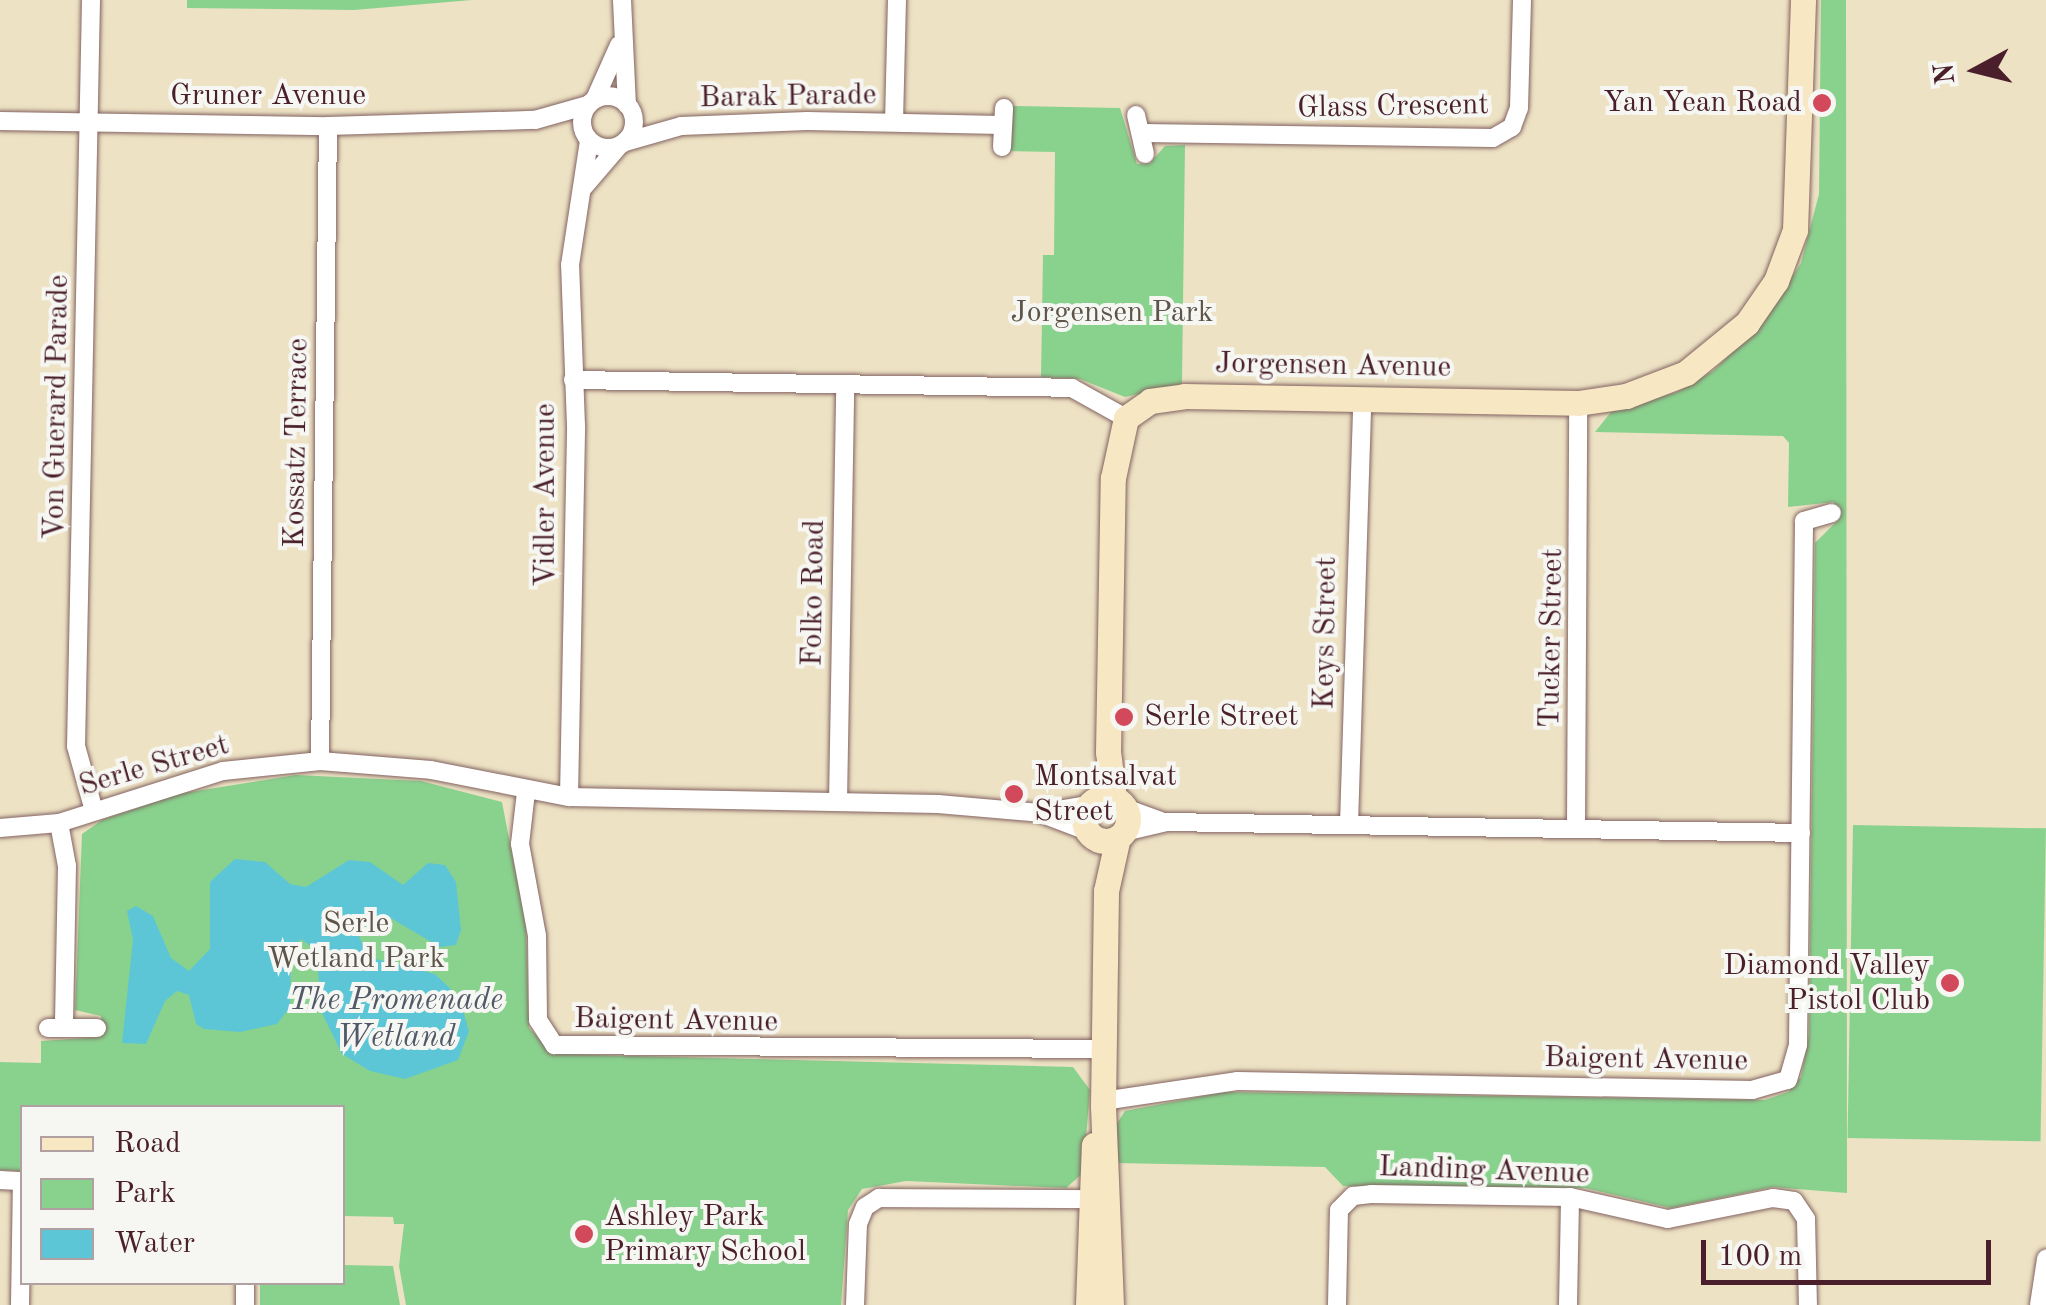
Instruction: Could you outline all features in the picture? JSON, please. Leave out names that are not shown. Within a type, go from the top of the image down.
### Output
[{"type":"street","name":"Von Guerard Parade","points":[[91,0],[76,746],[94,811]]},
{"type":"street","points":[[579,194],[634,127],[620,40],[622,0]]},
{"type":"street","name":"Barak Parade","points":[[622,145],[681,126],[894,122],[896,0]]},
{"type":"street","name":"Glass Crescent","points":[[1143,134],[1493,138],[1512,127],[1519,108],[1522,0]]},
{"type":"street","name":"Jorgensen Avenue","points":[[1126,418],[1167,397],[1582,402],[1647,390],[1705,361],[1747,323],[1776,281],[1801,204],[1803,0]]},
{"type":"street","points":[[620,40],[592,102],[586,138],[622,145]]},
{"type":"street","points":[[592,102],[616,97],[629,107]]},
{"type":"street","name":"Gruner Avenue","points":[[0,121],[328,126],[535,120],[592,102]]},
{"type":"street","name":"Barak Parade","points":[[629,107],[681,126]]},
{"type":"street","points":[[1136,114],[1145,154]]},
{"type":"street","points":[[894,122],[1003,117],[1002,147]]},
{"type":"street","name":"Gruner Avenue","points":[[535,120],[586,138]]},
{"type":"street","name":"Kossatz Terrace","points":[[320,761],[328,126]]},
{"type":"street","name":"Vidler Avenue","points":[[569,797],[573,380],[570,265],[586,138]]},
{"type":"street","points":[[573,380],[1072,388],[1126,418],[1113,478],[1103,1108],[1100,1199],[1088,1305]]},
{"type":"street","name":"Folko Road","points":[[838,802],[845,385]]},
{"type":"street","name":"Keys Street","points":[[1350,824],[1357,400]]},
{"type":"street","name":"Tucker Street","points":[[1576,828],[1582,402]]},
{"type":"street","name":"Baigent Avenue","points":[[1103,1108],[1151,1095],[1253,1080],[1781,1086],[1798,1060],[1797,520],[1832,513]]},
{"type":"street","name":"Serle Street","points":[[0,828],[59,823],[195,777],[320,761],[431,770],[526,792],[569,797],[838,802],[1166,822],[1800,834]]},
{"type":"street","name":"Baigent Avenue","points":[[526,792],[520,844],[535,917],[538,1020],[554,1044],[1103,1055]]},
{"type":"street","points":[[59,823],[67,866],[56,1027],[96,1028]]},
{"type":"street","name":"Landing Avenue","points":[[1337,1305],[1339,1210],[1353,1196],[1570,1198],[1668,1218],[1760,1200],[1794,1200],[1806,1219],[1808,1305]]},
{"type":"street","points":[[1568,1305],[1570,1198]]},
{"type":"street","points":[[855,1305],[858,1224],[871,1202],[1100,1199]]},
{"type":"street","points":[[1100,1199],[1111,1305]]},
{"type":"street","points":[[2039,1305],[2046,1258]]},
{"type":"green space","points":[[187,0],[472,0],[354,10],[187,8]]},
{"type":"green space","points":[[1821,0],[1846,0],[1847,1193],[1773,1187],[1671,1208],[1585,1188],[1343,1186],[1325,1167],[1115,1163],[1116,1125],[1125,1111],[1225,1092],[1765,1100],[1788,1092],[1801,1077],[1809,1035],[1815,543],[1836,522],[1834,502],[1788,507],[1789,443],[1783,436],[1595,432],[1611,412],[1677,392],[1713,371],[1765,320],[1801,263],[1819,194]]},
{"type":"green space","name":"Jorgensen Park","points":[[1013,106],[1120,108],[1137,164],[1150,163],[1165,146],[1185,145],[1182,384],[1125,397],[1080,379],[1041,377],[1043,255],[1054,255],[1055,152],[1008,151]]},
{"type":"green space","name":"Serle Wetland Park","points":[[296,775],[421,781],[502,802],[526,927],[529,1028],[554,1054],[1073,1067],[1090,1090],[1083,1173],[1066,1188],[906,1181],[862,1189],[848,1210],[841,1305],[406,1305],[399,1266],[404,1224],[394,1224],[393,1217],[345,1216],[345,1105],[20,1105],[20,1171],[0,1170],[0,1062],[41,1063],[41,1041],[101,1037],[101,1016],[75,1010],[82,834],[102,820],[177,794]]},
{"type":"green space","name":"Diamond Valley Pistol Club","points":[[1853,825],[2046,828],[2041,1141],[1848,1138]]},
{"type":"green space","points":[[345,1265],[393,1266],[400,1305],[260,1305],[260,1285],[345,1285]]},
{"type":"water","name":"The Promenade Wetland","points":[[235,859],[265,862],[290,884],[306,887],[349,860],[370,862],[403,885],[428,863],[445,865],[456,882],[461,930],[456,945],[440,947],[389,917],[368,920],[359,936],[368,957],[435,974],[459,997],[469,1031],[458,1060],[405,1079],[370,1071],[342,1054],[322,1013],[316,950],[301,939],[291,950],[290,1007],[277,1024],[240,1032],[204,1029],[196,1024],[189,995],[177,991],[165,1001],[146,1044],[122,1043],[133,940],[127,911],[136,906],[153,916],[171,958],[189,971],[210,949],[210,882]]},
{"type":"place","name":"Yan Yean Road","points":[[1822,103]]},
{"type":"place","name":"Serle Street","points":[[1124,717]]},
{"type":"place","name":"Montsalvat Street","points":[[1014,794]]},
{"type":"place","name":"Diamond Valley Pistol Club","points":[[1950,983]]},
{"type":"place","name":"Ashley Park Primary School","points":[[584,1234]]}]
